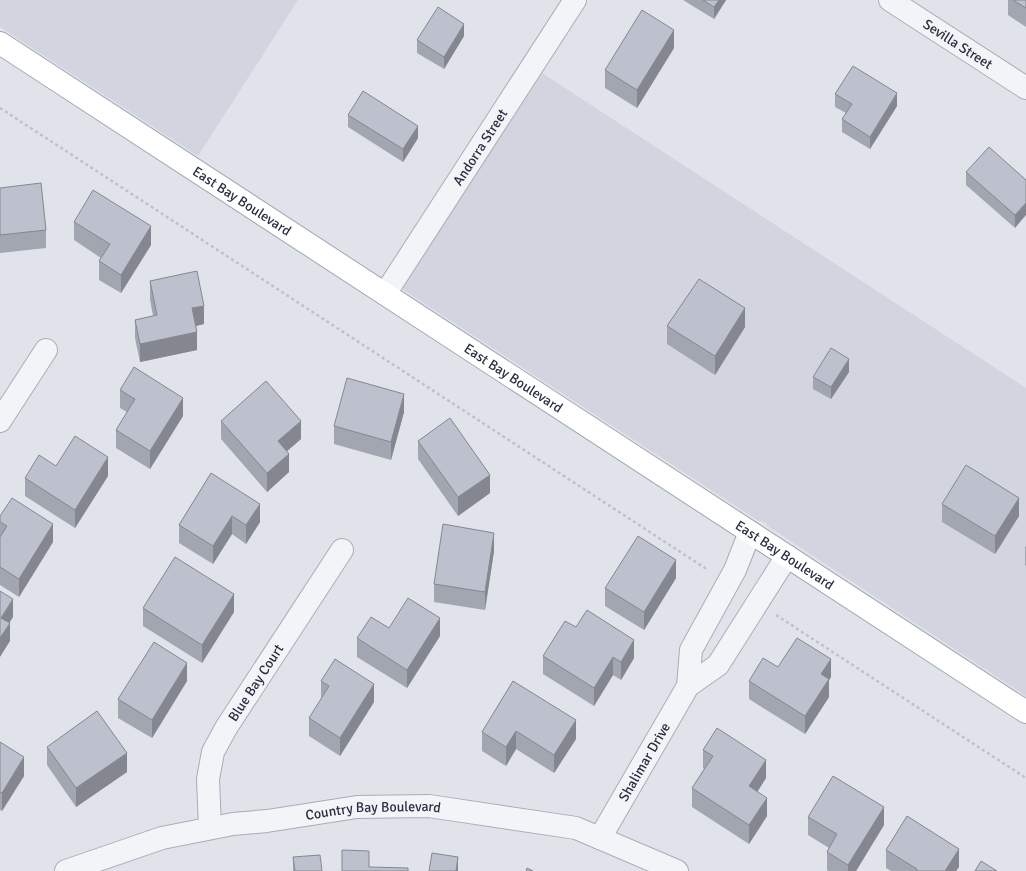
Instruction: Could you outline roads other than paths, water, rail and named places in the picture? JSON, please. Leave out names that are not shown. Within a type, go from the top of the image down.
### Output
[{"type":"main road","name":"East Bay Boulevard","points":[[0,43],[1026,712]]},
{"type":"street","name":"Andorra Street","points":[[385,294],[574,0]]},
{"type":"street","name":"Sevilla Street","points":[[890,0],[1026,88]]},
{"type":"street","points":[[0,421],[46,350]]},
{"type":"street","name":"Shalimar Drive","points":[[688,686],[691,650],[728,584],[750,532]]},
{"type":"street","name":"Blue Bay Court","points":[[210,828],[208,779],[213,752],[226,728],[342,550]]},
{"type":"street","name":"Shalimar Drive","points":[[600,838],[688,686],[718,665],[787,556]]},
{"type":"street","name":"Country Bay Boulevard","points":[[66,871],[162,838],[210,828],[357,807],[429,806],[576,828],[677,871]]}]
